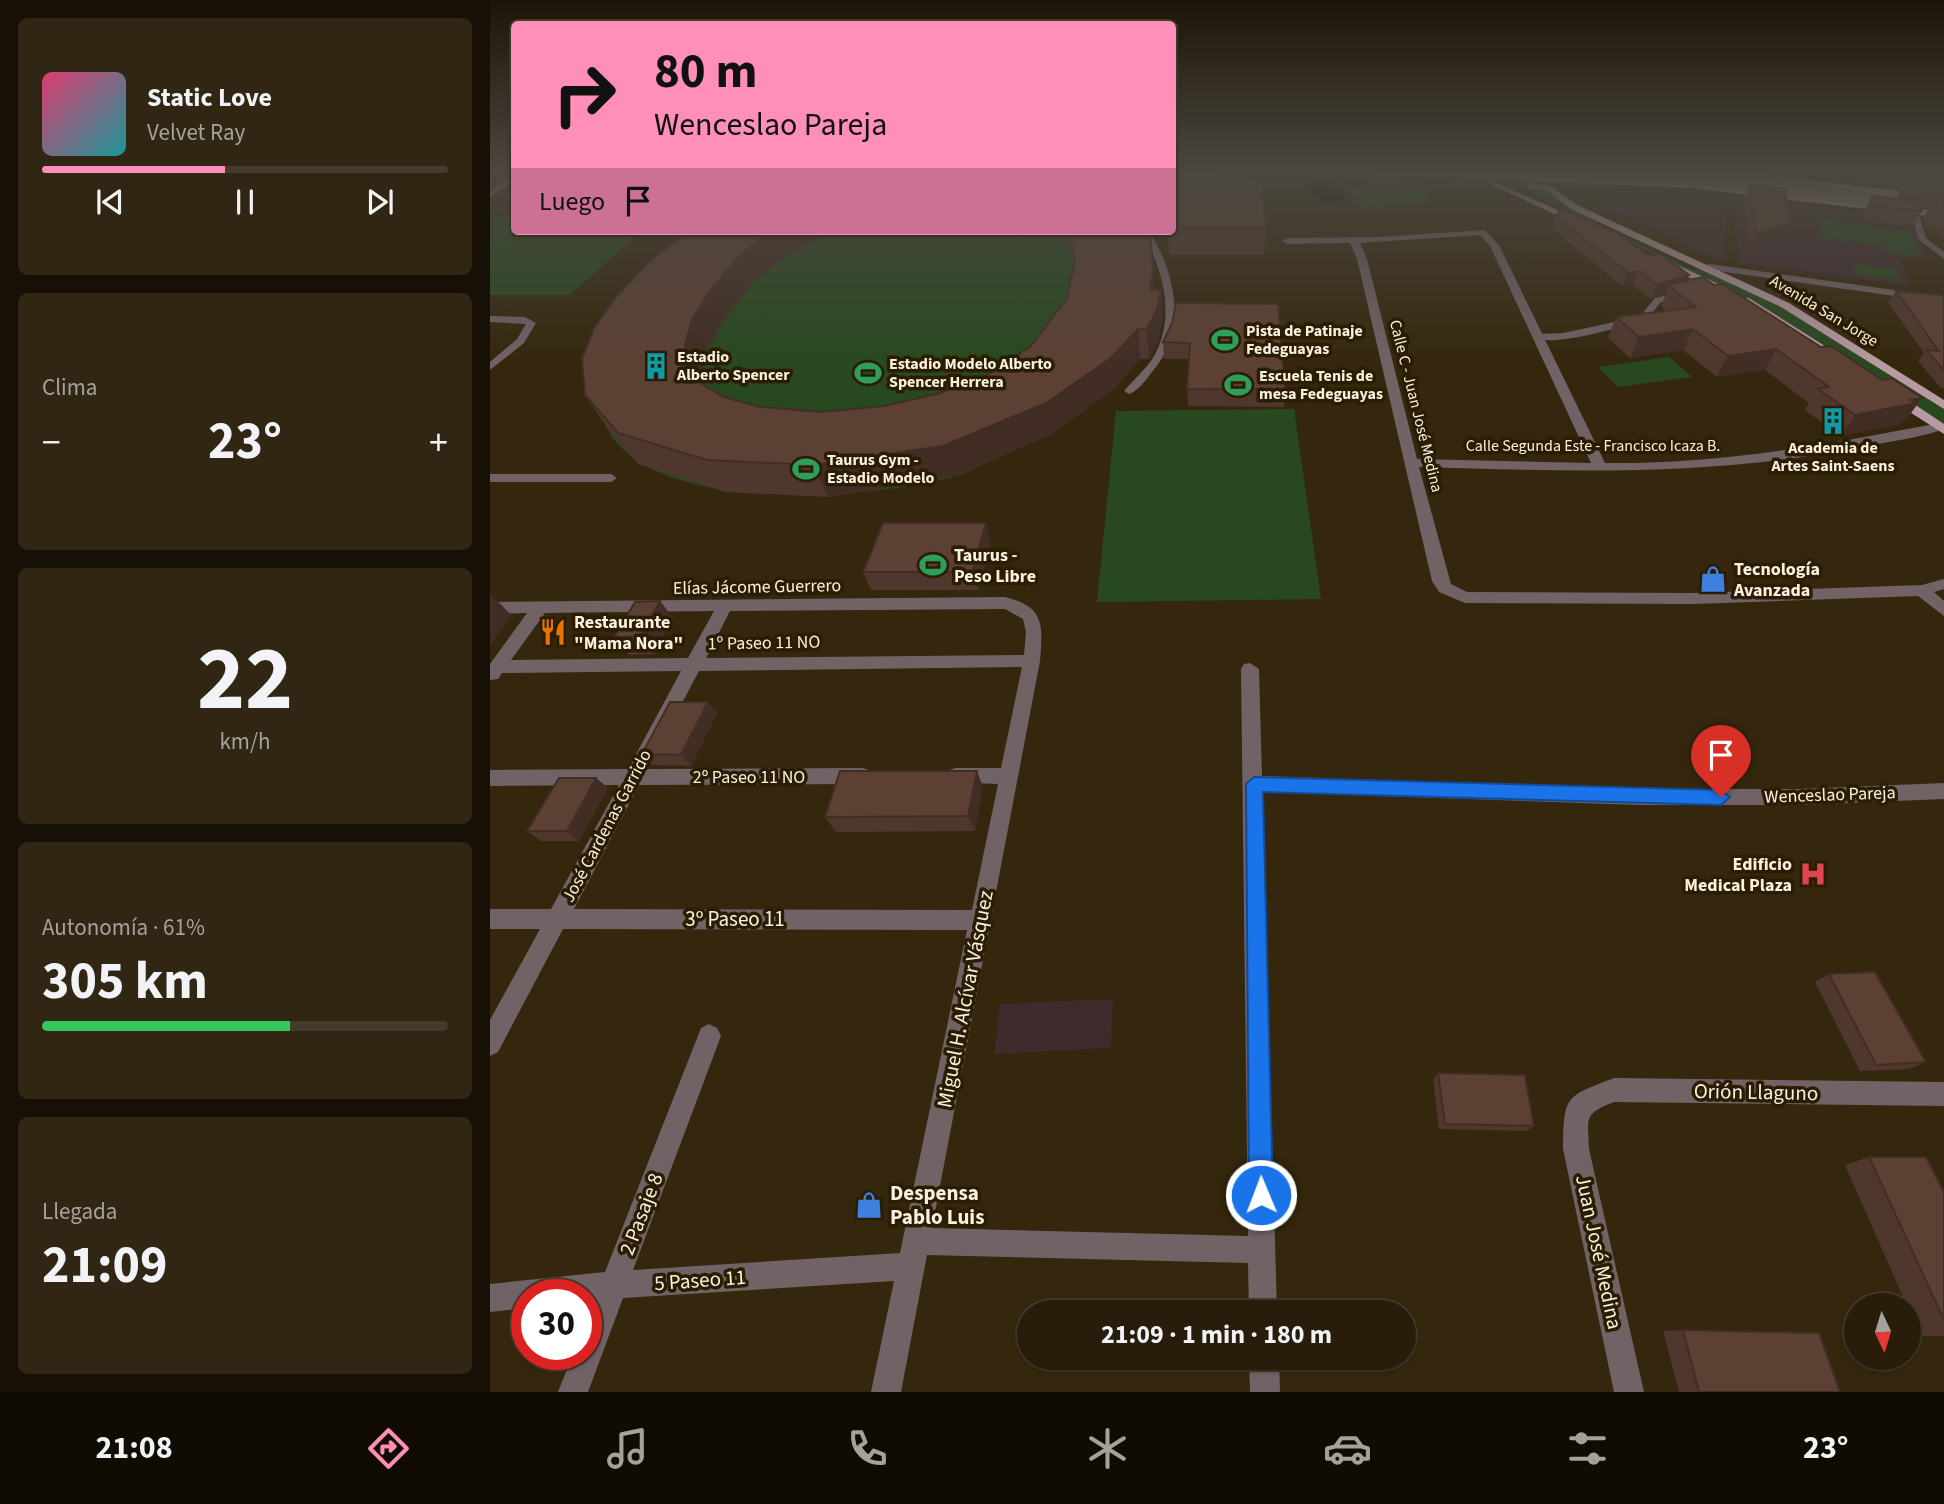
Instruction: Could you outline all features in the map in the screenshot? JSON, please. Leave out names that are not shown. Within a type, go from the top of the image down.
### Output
[{"type":"main road","name":"Avenida San Jorge","points":[[1606,235],[1765,312],[1836,358]]},
{"type":"main road","name":"Avenida San Jorge","points":[[1637,235],[1709,267],[1816,323],[1944,405]]},
{"type":"main road","points":[[1882,388],[1942,428]]},
{"type":"street","points":[[1287,241],[1354,241],[1440,235]]},
{"type":"street","points":[[1485,235],[1494,245],[1540,337],[1600,467]]},
{"type":"street","name":"Calle C - Juan José Medina","points":[[1354,241],[1362,259],[1440,581],[1446,588],[1465,597],[1584,601],[1762,599],[1922,590]]},
{"type":"street","points":[[1709,267],[1944,300]]},
{"type":"street","name":"Calle Segunda Este - Francisco Icaza B.","points":[[1412,463],[1600,467],[1763,459],[1942,428]]},
{"type":"street","points":[[1922,590],[1944,584]]},
{"type":"street","points":[[1922,590],[1944,610]]},
{"type":"street","name":"Elías Jácome Guerrero","points":[[490,608],[724,608],[1005,603],[1024,608]]},
{"type":"street","points":[[494,672],[540,608]]},
{"type":"street","name":"José Cardenas Garrido","points":[[490,1044],[724,608]]},
{"type":"street","name":"Miguel H. Alcívar Vásquez","points":[[886,1392],[1031,661],[1035,628],[1032,617],[1024,608]]},
{"type":"street","name":"1º Paseo 11 NO","points":[[494,672],[694,664],[1031,661]]},
{"type":"street","points":[[1250,669],[1263,1300]]},
{"type":"street","name":"2º Paseo 11 NO","points":[[490,778],[884,776]]},
{"type":"street","points":[[939,776],[1009,776]]},
{"type":"street","name":"Wenceslao Pareja","points":[[1254,784],[1641,797],[1800,797],[1944,791]]},
{"type":"street","name":"3º Paseo 11","points":[[490,919],[980,920]]},
{"type":"street","name":"2 Pasaje 8","points":[[573,1392],[709,1036]]},
{"type":"street","name":"Orión Llaguno","points":[[1576,1112],[1584,1102],[1614,1090],[1944,1094]]},
{"type":"street","name":"Juan José Medina","points":[[1576,1112],[1576,1149],[1629,1392]]},
{"type":"street","name":"5 Paseo 11","points":[[490,1298],[914,1253],[1262,1250]]},
{"type":"street","points":[[1264,1370],[1265,1392]]},
{"type":"lane","points":[[1129,391],[1159,356],[1167,333],[1169,279],[1160,253],[1148,235]]},
{"type":"lane","points":[[1921,235],[1922,239],[1944,256]]},
{"type":"lane","points":[[1704,290],[1717,287]]},
{"type":"lane","points":[[1540,337],[1563,336],[1637,320],[1644,317],[1658,300],[1691,292]]},
{"type":"lane","points":[[490,319],[525,320],[531,323],[523,337],[490,367]]},
{"type":"lane","points":[[490,478],[611,478]]},
{"type":"shaded area","points":[[1664,235],[1726,235],[1726,263]]},
{"type":"shaded area","points":[[1736,235],[1918,235],[1930,261],[1899,257],[1910,286],[1739,263]]},
{"type":"shaded area","points":[[1113,999],[1111,1048],[994,1054],[1000,1004]]},
{"type":"green space","points":[[490,235],[637,235],[570,295],[490,295]]},
{"type":"green space","name":"Estadio Modelo Alberto Spencer Herrera","points":[[751,235],[1126,235],[1142,357],[1126,375],[1075,417],[1017,449],[951,478],[869,491],[818,494],[765,494],[714,488],[668,476],[631,456],[606,427],[602,390]]},
{"type":"green space","points":[[1615,235],[1621,235],[1693,270],[1709,267],[1758,291],[1944,405],[1944,430],[1717,287]]},
{"type":"green space","points":[[1821,235],[1879,235],[1883,246],[1822,238]]},
{"type":"green space","points":[[1881,235],[1912,235],[1922,257],[1888,253]]},
{"type":"green space","points":[[1853,264],[1896,270],[1899,281],[1856,274]]},
{"type":"green space","points":[[1669,357],[1692,377],[1618,387],[1598,367]]},
{"type":"green space","points":[[1294,409],[1321,599],[1097,602],[1116,411]]},
{"type":"building","points":[[684,235],[767,235],[739,256],[709,292],[692,320],[685,344],[688,366],[700,383],[724,397],[761,407],[821,412],[884,406],[940,393],[985,376],[1031,346],[1067,298],[1075,261],[1070,235],[1150,235],[1153,268],[1150,290],[1161,290],[1156,312],[1147,329],[1138,329],[1111,358],[1046,403],[943,446],[813,465],[707,460],[618,433],[585,395],[582,359],[594,328],[616,297],[650,261]]},
{"type":"building","points":[[1580,235],[1620,235],[1648,255],[1660,254],[1689,275],[1657,285],[1639,271],[1628,273]]},
{"type":"building","points":[[1703,277],[1714,285],[1722,284],[1821,347],[1831,346],[1882,380],[1892,378],[1922,398],[1911,400],[1916,403],[1855,415],[1818,389],[1829,387],[1776,349],[1728,356],[1693,329],[1639,337],[1616,317],[1696,307],[1669,286]]},
{"type":"building","points":[[1896,291],[1944,297],[1944,370],[1926,350],[1939,351]]},
{"type":"building","points":[[1176,303],[1278,304],[1285,390],[1187,389],[1190,343],[1163,342],[1172,323]]},
{"type":"building","points":[[883,523],[986,523],[972,572],[863,572]]},
{"type":"building","points":[[660,601],[640,637],[614,637],[635,602]]},
{"type":"building","points":[[670,702],[708,702],[681,755],[642,754]]},
{"type":"building","points":[[840,771],[977,771],[968,816],[825,817]]},
{"type":"building","points":[[559,778],[596,778],[567,831],[527,831]]},
{"type":"building","points":[[1875,972],[1926,1062],[1876,1065],[1829,974]]},
{"type":"building","points":[[1438,1073],[1525,1075],[1534,1126],[1445,1124]]},
{"type":"building","points":[[1869,1157],[1926,1157],[1944,1192],[1944,1320]]},
{"type":"building","points":[[1683,1330],[1819,1333],[1840,1392],[1699,1392]]},
{"type":"place","name":"Pista de Patinaje Fedeguayas","points":[[1225,340]]},
{"type":"place","name":"Estadio Alberto Spencer","points":[[656,366]]},
{"type":"place","name":"Estadio Modelo Alberto Spencer Herrera","points":[[868,373]]},
{"type":"place","name":"Escuela Tenis de mesa Fedeguayas","points":[[1238,385]]},
{"type":"place","name":"Academia de Artes Saint-Saens","points":[[1833,421]]},
{"type":"place","name":"Taurus Gym - Estadio Modelo","points":[[806,469]]},
{"type":"place","name":"Taurus - Peso Libre","points":[[933,565]]},
{"type":"place","name":"Tecnología Avanzada","points":[[1713,579]]},
{"type":"place","name":"Restaurante \"Mama Nora\"","points":[[553,632]]},
{"type":"place","name":"Edificio Medical Plaza","points":[[1813,874]]},
{"type":"place","name":"Despensa Pablo Luis","points":[[869,1205]]},
{"type":"route","points":[[1261,1195],[1254,784],[1641,797],[1721,797]]}]
